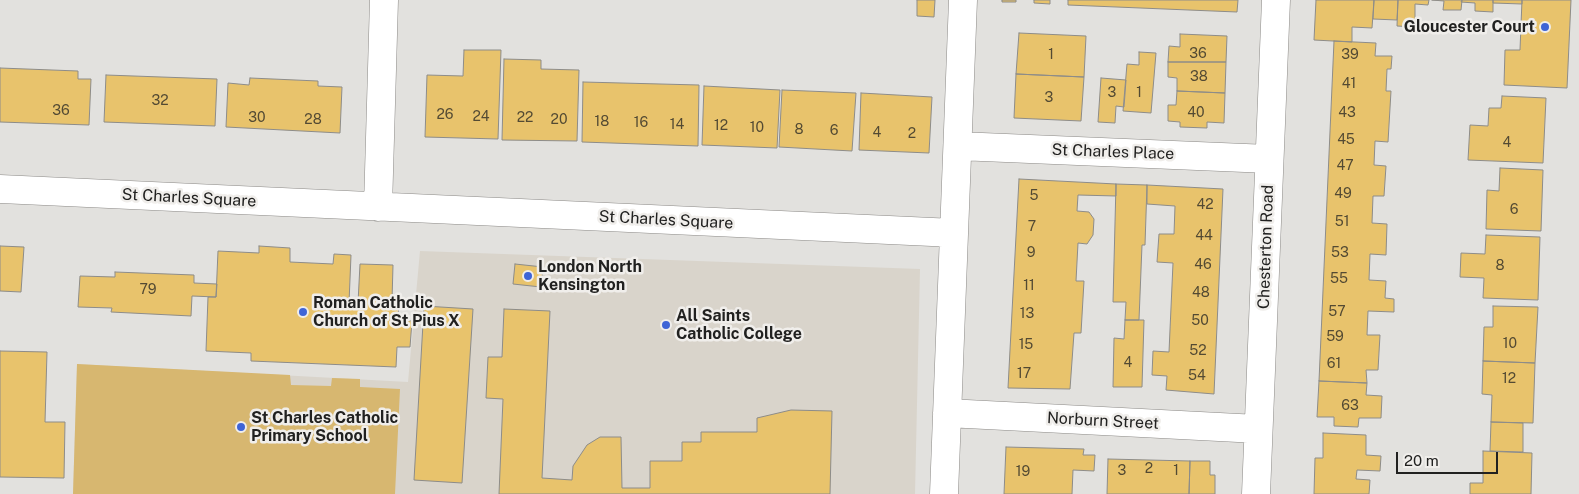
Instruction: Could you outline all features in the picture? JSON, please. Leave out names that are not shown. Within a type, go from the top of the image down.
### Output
[{"type":"street","points":[[378,207],[384,0]]},
{"type":"street","points":[[944,494],[963,0]]},
{"type":"street","name":"Chesterton Road","points":[[1256,494],[1276,0]]},
{"type":"street","name":"St Charles Place","points":[[958,146],[1269,159]]},
{"type":"street","name":"St Charles Square","points":[[0,189],[954,233]]},
{"type":"street","name":"Norburn Street","points":[[947,413],[1258,429]]},
{"type":"shaded area","name":"All Saints Catholic College","points":[[420,251],[920,269],[915,494],[73,494],[77,364],[408,382]]},
{"type":"shaded area","name":"St Charles Catholic Primary School","points":[[77,364],[290,375],[291,385],[331,386],[332,378],[360,379],[360,387],[400,389],[395,494],[73,494]]},
{"type":"building","points":[[917,0],[935,0],[934,17],[917,16]]},
{"type":"building","points":[[1002,0],[1016,0],[1016,2],[1002,2]]},
{"type":"building","points":[[1034,0],[1050,0],[1050,4],[1034,3]]},
{"type":"building","points":[[1068,0],[1238,0],[1237,12],[1068,5]]},
{"type":"building","points":[[1316,0],[1374,0],[1372,28],[1352,27],[1352,42],[1314,40]]},
{"type":"building","points":[[1374,0],[1398,0],[1397,20],[1373,19]]},
{"type":"building","points":[[1398,0],[1429,0],[1428,5],[1415,4],[1415,27],[1397,26]]},
{"type":"building","points":[[1432,0],[1462,0],[1461,10],[1443,10],[1444,1]]},
{"type":"building","points":[[1462,0],[1493,0],[1493,12],[1475,11],[1475,3],[1461,2]]},
{"type":"building","points":[[1493,0],[1522,0],[1522,4],[1493,3]]},
{"type":"building","name":"Gloucester Court","points":[[1522,0],[1571,0],[1567,88],[1504,85],[1505,50],[1520,50]]},
{"type":"building","points":[[1019,33],[1086,36],[1084,77],[1016,74]]},
{"type":"building","points":[[1180,34],[1227,36],[1226,62],[1168,62],[1169,46],[1180,47]]},
{"type":"building","points":[[1334,41],[1376,43],[1375,56],[1392,56],[1391,69],[1387,69],[1386,91],[1391,91],[1388,142],[1375,141],[1374,165],[1386,166],[1384,196],[1373,196],[1372,223],[1387,224],[1386,255],[1370,254],[1369,280],[1386,281],[1385,298],[1394,299],[1394,312],[1368,311],[1367,335],[1380,335],[1378,370],[1366,370],[1367,383],[1319,381]]},
{"type":"building","points":[[464,50],[501,50],[498,139],[425,137],[427,75],[463,76]]},
{"type":"building","points":[[1139,52],[1156,53],[1151,113],[1123,111],[1127,64],[1139,65]]},
{"type":"building","points":[[504,59],[541,60],[541,69],[579,70],[577,141],[502,140]]},
{"type":"building","points":[[1168,62],[1226,62],[1225,93],[1177,91],[1177,78],[1168,77]]},
{"type":"building","points":[[0,68],[78,71],[78,79],[91,79],[89,125],[0,122]]},
{"type":"building","points":[[1016,74],[1084,77],[1081,121],[1014,118]]},
{"type":"building","points":[[106,75],[217,79],[215,126],[104,122]]},
{"type":"building","points":[[250,78],[318,81],[318,86],[342,87],[340,133],[226,127],[228,83],[249,85]]},
{"type":"building","points":[[1101,78],[1126,80],[1124,107],[1116,106],[1115,123],[1098,122]]},
{"type":"building","points":[[583,82],[699,85],[698,146],[582,142]]},
{"type":"building","points":[[704,86],[780,90],[777,148],[702,145]]},
{"type":"building","points":[[782,90],[856,93],[852,151],[779,147]]},
{"type":"building","points":[[1177,91],[1225,93],[1224,123],[1207,122],[1207,128],[1180,127],[1180,122],[1168,121],[1168,105],[1176,105]]},
{"type":"building","points":[[861,93],[932,97],[929,153],[859,150]]},
{"type":"building","points":[[1502,96],[1546,98],[1543,163],[1468,160],[1470,125],[1488,126],[1489,108],[1501,108]]},
{"type":"building","points":[[1500,168],[1543,170],[1541,231],[1486,229],[1487,190],[1499,191]]},
{"type":"building","points":[[1019,179],[1116,184],[1116,196],[1078,195],[1077,211],[1089,212],[1094,219],[1093,235],[1087,244],[1078,243],[1076,281],[1084,281],[1081,333],[1074,333],[1070,389],[1008,388]]},
{"type":"building","points":[[1116,184],[1147,185],[1145,245],[1142,245],[1139,320],[1125,320],[1126,302],[1113,302]]},
{"type":"building","points":[[1147,185],[1223,189],[1214,394],[1166,390],[1167,376],[1152,375],[1153,351],[1169,352],[1173,263],[1157,262],[1159,234],[1174,234],[1175,206],[1147,204]]},
{"type":"building","points":[[1486,235],[1540,237],[1538,300],[1483,298],[1484,278],[1460,277],[1461,253],[1485,254]]},
{"type":"building","points":[[0,246],[24,247],[21,292],[0,291]]},
{"type":"building","name":"Roman Catholic Church of St Pius X","points":[[259,246],[290,248],[290,262],[333,264],[334,254],[351,255],[349,303],[358,303],[360,264],[393,265],[392,301],[399,301],[398,320],[412,321],[410,347],[397,347],[396,367],[251,361],[251,353],[206,351],[208,297],[216,297],[218,251],[259,253]]},
{"type":"building","name":"London North Kensington","points":[[515,264],[543,267],[541,287],[513,284]]},
{"type":"building","points":[[115,272],[194,275],[194,283],[217,284],[216,297],[192,296],[191,316],[111,312],[112,308],[78,307],[80,276],[115,277]]},
{"type":"building","points":[[424,306],[473,309],[462,483],[414,480]]},
{"type":"building","points":[[1493,306],[1538,307],[1535,363],[1483,361],[1484,327],[1493,327]]},
{"type":"building","points":[[504,309],[550,311],[542,478],[572,480],[573,466],[587,445],[600,437],[621,437],[622,488],[650,488],[650,461],[682,461],[682,442],[701,442],[701,432],[757,432],[757,418],[791,410],[832,411],[830,494],[499,494],[503,399],[486,398],[488,357],[502,357]]},
{"type":"building","points":[[1125,320],[1144,320],[1142,387],[1113,387],[1114,338],[1124,339]]},
{"type":"building","points":[[0,351],[47,352],[45,422],[65,422],[64,478],[0,477]]},
{"type":"building","points":[[1483,361],[1535,363],[1533,423],[1491,422],[1492,395],[1482,394]]},
{"type":"building","points":[[1319,381],[1367,383],[1366,395],[1382,396],[1381,418],[1359,418],[1358,427],[1334,426],[1334,417],[1317,417]]},
{"type":"building","points":[[1491,422],[1523,423],[1523,452],[1490,451]]},
{"type":"building","points":[[1323,433],[1366,435],[1366,455],[1381,456],[1380,471],[1357,470],[1356,479],[1370,480],[1369,494],[1314,494],[1315,458],[1323,458]]},
{"type":"building","points":[[1006,447],[1084,449],[1083,455],[1095,455],[1094,471],[1073,470],[1072,494],[1004,494]]},
{"type":"building","points":[[1483,451],[1532,453],[1531,494],[1470,494],[1470,483],[1483,483]]},
{"type":"building","points":[[1108,459],[1190,461],[1189,494],[1107,494]]},
{"type":"building","points":[[1190,461],[1210,461],[1210,475],[1215,475],[1215,494],[1189,494]]},
{"type":"place","name":"Gloucester Court","points":[[1545,27]]},
{"type":"place","name":"London North Kensington","points":[[528,276]]},
{"type":"place","name":"Roman Catholic Church of St Pius X","points":[[303,312]]},
{"type":"place","name":"All Saints Catholic College","points":[[666,325]]},
{"type":"place","name":"St Charles Catholic Primary School","points":[[241,427]]}]
